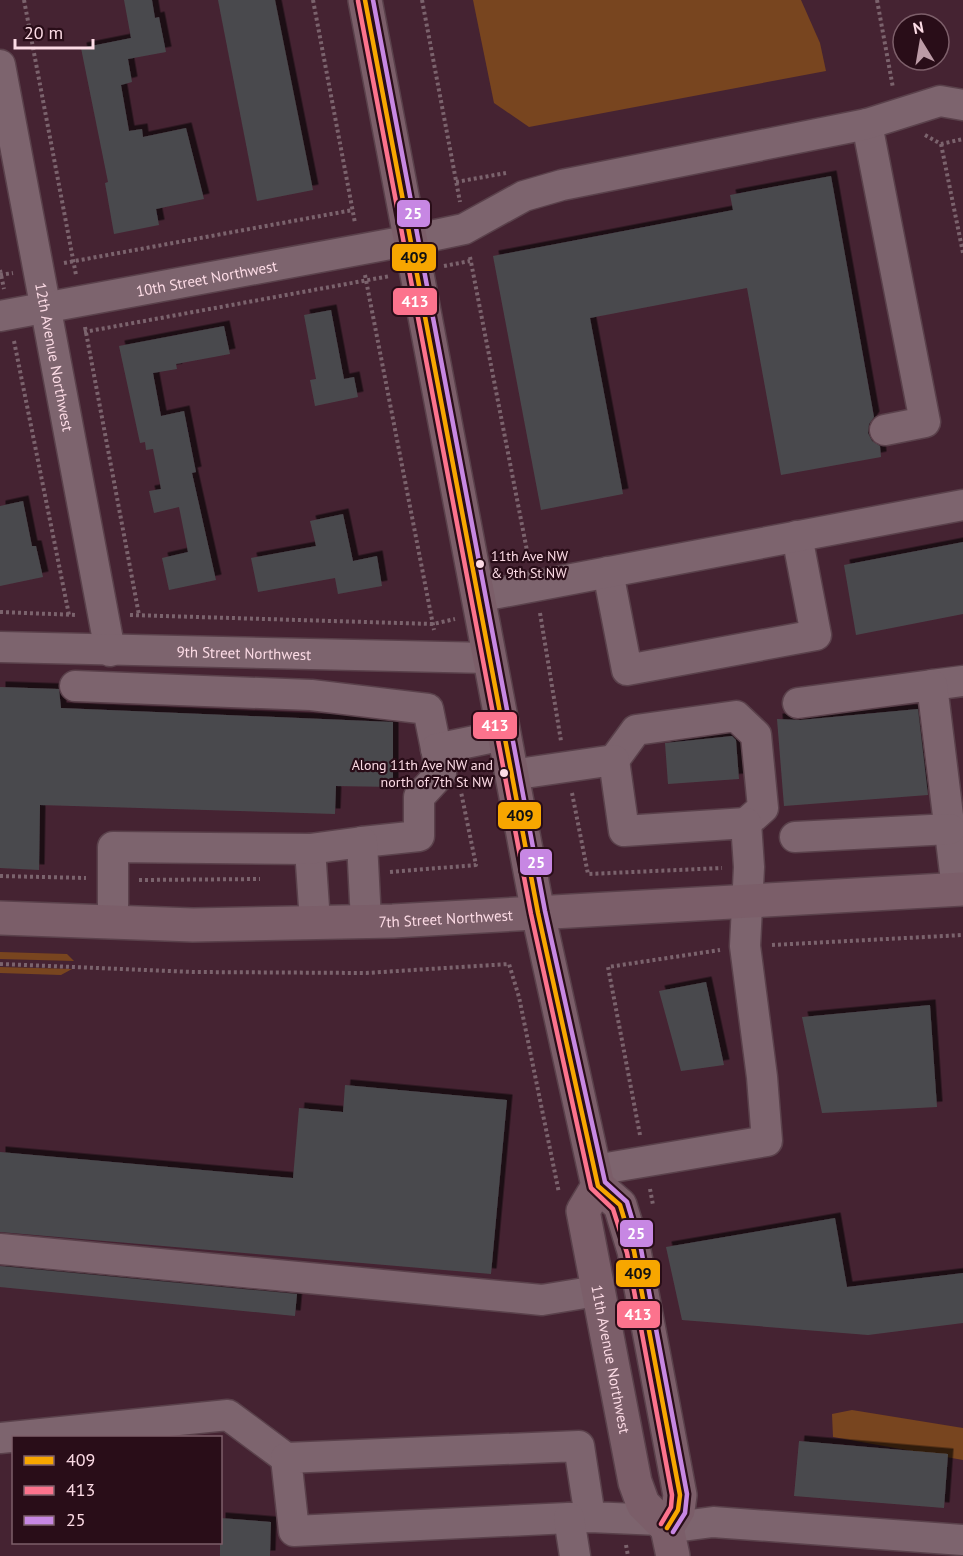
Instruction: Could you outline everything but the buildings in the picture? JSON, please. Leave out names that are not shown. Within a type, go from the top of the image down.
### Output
[{"type":"main road","points":[[365,0],[538,913],[597,1178],[620,1205],[634,1251],[680,1495],[678,1510],[666,1535]]},
{"type":"main road","name":"7th Street Northwest","points":[[0,918],[193,925],[366,921],[960,889]]},
{"type":"main road","name":"11th Avenue Northwest","points":[[597,1178],[583,1211],[597,1291],[635,1482],[643,1504],[666,1535]]},
{"type":"street","name":"12th Avenue Northwest","points":[[0,64],[46,307],[118,651],[129,687]]},
{"type":"street","name":"10th Street Northwest","points":[[0,316],[464,229],[524,196],[562,184],[867,124],[951,103]]},
{"type":"street","points":[[867,124],[925,422],[885,430]]},
{"type":"street","points":[[477,597],[963,505]]},
{"type":"street","points":[[608,572],[627,670],[816,635],[797,536]]},
{"type":"street","name":"9th Street Northwest","points":[[0,647],[489,658]]},
{"type":"street","points":[[204,652],[205,689]]},
{"type":"street","points":[[311,655],[311,695]]},
{"type":"street","points":[[415,657],[415,707]]},
{"type":"street","points":[[798,703],[963,681]]},
{"type":"street","points":[[933,685],[952,747],[950,829],[960,889]]},
{"type":"street","points":[[75,686],[205,689],[311,695],[428,709],[441,773],[419,797],[418,836],[310,849],[113,847],[112,922]]},
{"type":"street","points":[[736,716],[756,735],[763,808],[746,823],[624,831],[614,760],[636,730],[736,716]]},
{"type":"street","points":[[436,749],[504,735]]},
{"type":"street","points":[[511,775],[614,760]]},
{"type":"street","points":[[597,1178],[767,1141],[745,946],[746,823]]},
{"type":"street","points":[[795,837],[950,829]]},
{"type":"street","points":[[362,842],[366,921]]},
{"type":"street","points":[[310,849],[315,922]]},
{"type":"street","points":[[0,1249],[542,1300],[597,1291]]},
{"type":"street","points":[[20,1436],[228,1415],[286,1458],[579,1446],[579,1518],[575,1556]]},
{"type":"street","points":[[286,1458],[294,1531],[579,1518],[666,1535],[713,1522],[963,1540]]},
{"type":"path","points":[[24,0],[73,261],[353,210],[313,0]]},
{"type":"path","points":[[422,0],[456,182]]},
{"type":"path","points":[[877,0],[894,96]]},
{"type":"path","points":[[963,139],[940,144],[963,253]]},
{"type":"path","points":[[0,270],[0,275]]},
{"type":"path","points":[[366,280],[433,624],[139,615],[86,331],[366,280]]},
{"type":"path","points":[[0,612],[69,615],[14,344]]},
{"type":"path","points":[[609,967],[745,946],[963,935]]},
{"type":"path","points":[[0,964],[194,972],[366,973],[509,964]]},
{"type":"shaded area","points":[[473,0],[801,0],[820,43],[826,71],[529,127],[494,103]]},
{"type":"shaded area","points":[[0,952],[67,954],[74,961],[0,959]]},
{"type":"shaded area","points":[[0,967],[72,969],[61,975],[0,973]]},
{"type":"shaded area","points":[[852,1410],[963,1428],[963,1460],[833,1437],[832,1414]]},
{"type":"transit line","name":"409","points":[[365,0],[538,913],[598,1186],[620,1205],[634,1251],[680,1495],[678,1510],[667,1528]]},
{"type":"transit line","name":"25","points":[[373,0],[545,911],[605,1182],[627,1202],[641,1249],[687,1494],[685,1513],[673,1532]]},
{"type":"transit line","name":"413","points":[[358,1],[531,914],[591,1188],[613,1209],[627,1253],[672,1495],[671,1507],[661,1524]]},
{"type":"place","name":"11th Ave NW & 9th St NW","points":[[480,564]]},
{"type":"place","name":"Along 11th Ave NW and north of 7th St NW","points":[[504,773]]}]
